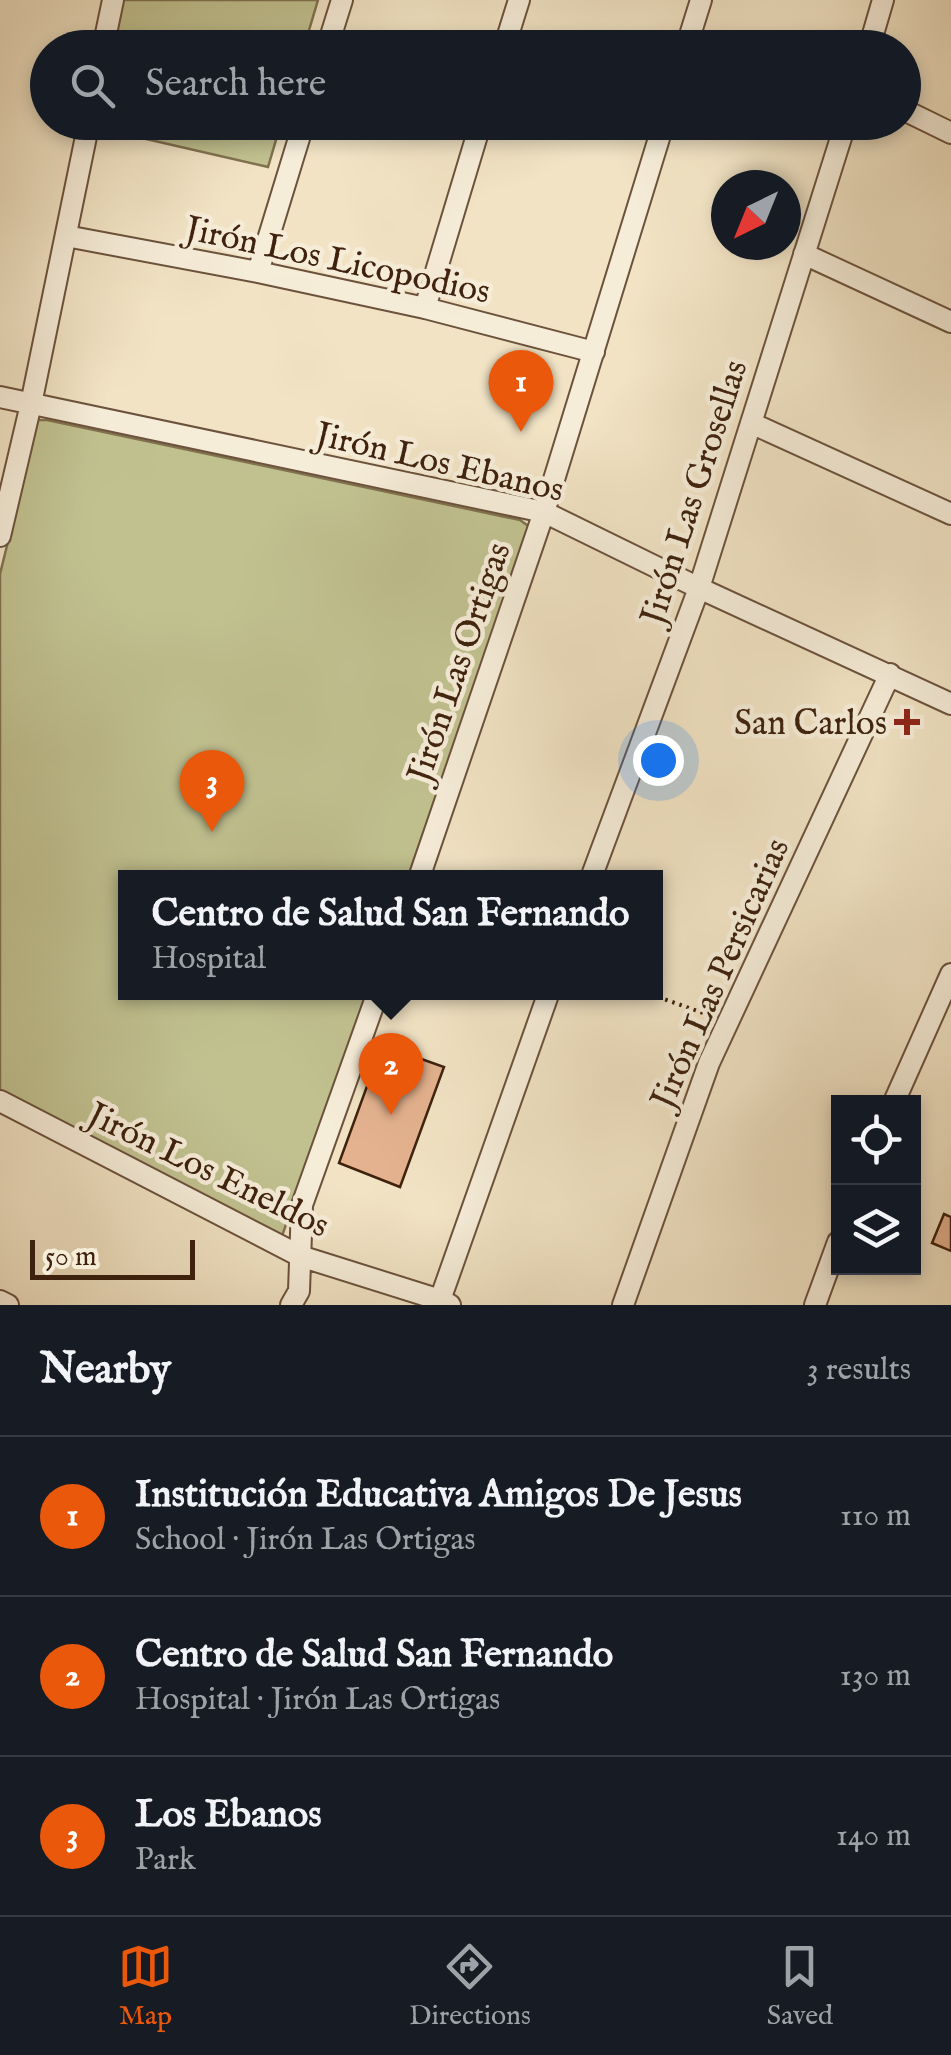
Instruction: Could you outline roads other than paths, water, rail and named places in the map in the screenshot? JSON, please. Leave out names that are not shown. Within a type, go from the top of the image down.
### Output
[{"type":"street","points":[[106,30],[112,0]]},
{"type":"street","points":[[333,30],[342,0]]},
{"type":"street","points":[[509,30],[518,0]]},
{"type":"street","points":[[692,30],[701,0]]},
{"type":"street","points":[[875,30],[884,0]]},
{"type":"street","points":[[921,118],[951,133]]},
{"type":"street","points":[[0,536],[32,404],[85,140]]},
{"type":"street","points":[[258,272],[298,140]]},
{"type":"street","points":[[425,308],[476,140]]},
{"type":"street","name":"Jirón Las Ortigas","points":[[421,870],[544,512],[659,140]]},
{"type":"street","name":"Jirón Las Grosellas","points":[[594,870],[699,588],[840,140]]},
{"type":"street","name":"Jirón Los Licopodios","points":[[66,236],[425,308],[594,352]]},
{"type":"street","points":[[804,254],[951,322]]},
{"type":"street","name":"Jirón Los Ebanos","points":[[0,397],[544,512],[951,704]]},
{"type":"street","points":[[751,423],[951,514]]},
{"type":"street","name":"Jirón Las Persicarias","points":[[623,1305],[708,1063],[890,674]]},
{"type":"street","points":[[897,1095],[951,974]]},
{"type":"street","points":[[291,1305],[299,1291],[302,1205],[375,1000]]},
{"type":"street","points":[[445,1302],[545,1000]]},
{"type":"street","name":"Jirón Los Eneldos","points":[[0,1101],[300,1256],[445,1302]]},
{"type":"street","points":[[815,1305],[831,1261]]},
{"type":"street","points":[[0,1301],[8,1305]]},
{"type":"place","name":"Institución Educativa Amigos De Jesus","points":[[521,432]]},
{"type":"place","name":"San Carlos","points":[[907,722]]},
{"type":"place","name":"Los Ebanos","points":[[212,832]]},
{"type":"place","name":"Centro de Salud San Fernando","points":[[391,1115]]}]
